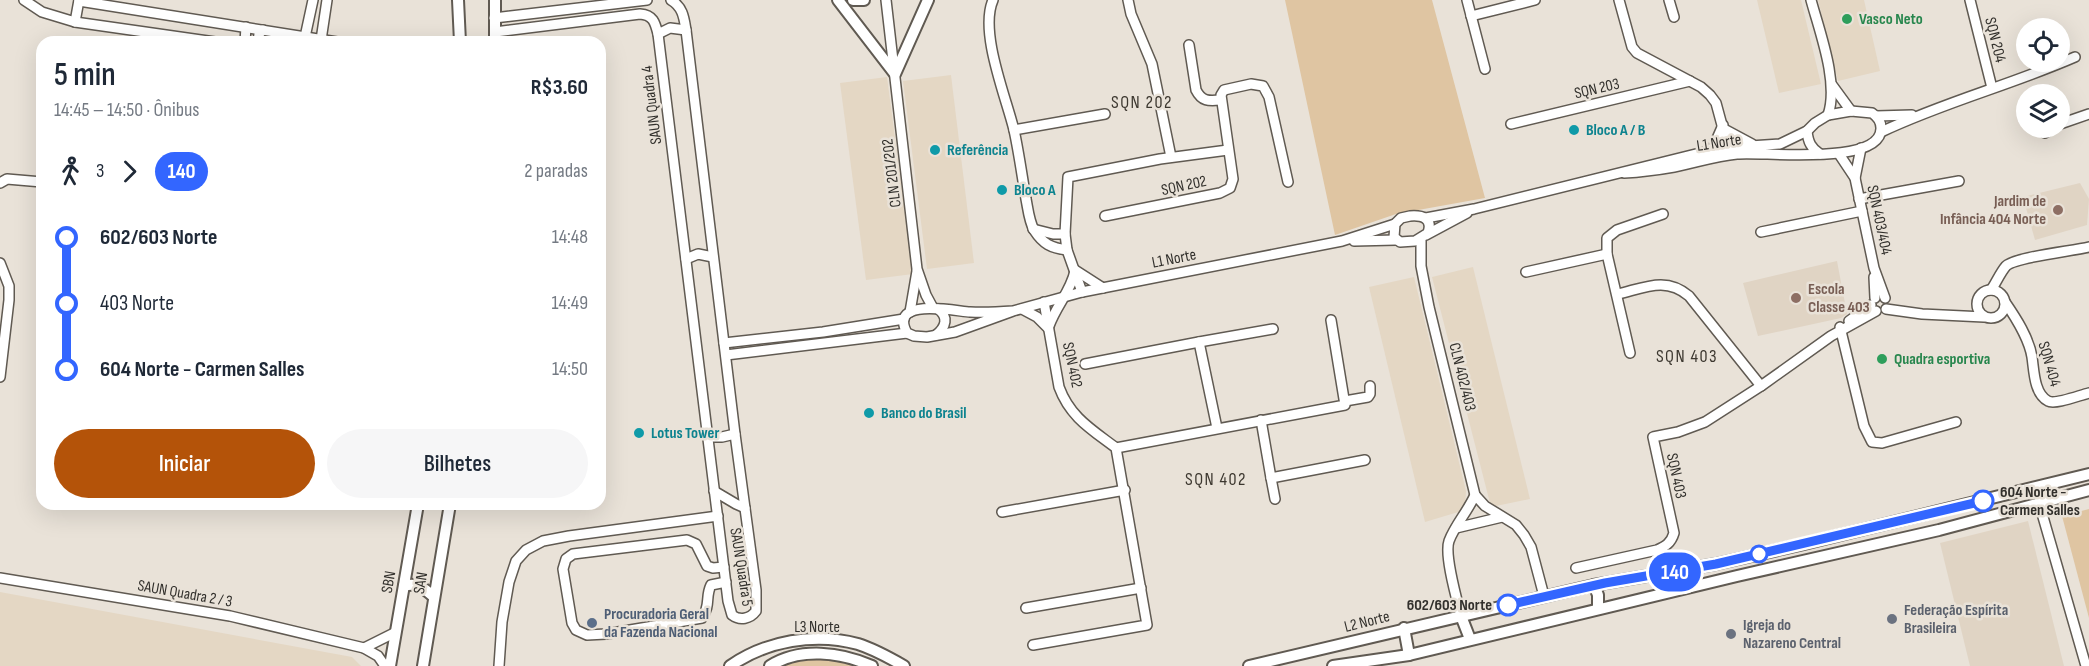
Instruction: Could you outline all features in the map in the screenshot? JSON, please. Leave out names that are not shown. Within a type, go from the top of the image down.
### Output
[{"type":"main road","points":[[458,0],[460,36]]},
{"type":"main road","points":[[495,0],[495,36]]},
{"type":"main road","points":[[838,0],[895,74],[928,0]]},
{"type":"main road","points":[[853,0],[864,0]]},
{"type":"main road","name":"L2 Norte","points":[[1249,666],[1594,585],[1676,572],[1737,559],[2089,474]]},
{"type":"main road","points":[[1333,666],[1409,654],[1939,530],[2089,490]]},
{"type":"main road","name":"SBN","points":[[388,666],[417,510]]},
{"type":"main road","name":"SAN","points":[[423,666],[449,510]]},
{"type":"main road","points":[[404,586],[410,584],[424,587],[434,597]]},
{"type":"main road","points":[[1594,585],[1599,609]]},
{"type":"main road","points":[[1461,616],[1470,639]]},
{"type":"main road","points":[[1404,628],[1409,654]]},
{"type":"main road","name":"L3 Norte","points":[[730,666],[765,648],[781,643],[810,639],[835,639],[860,644],[904,666]]},
{"type":"main road","name":"L3 Norte","points":[[770,666],[806,653],[848,657],[872,666]]},
{"type":"street","points":[[24,0],[42,12],[75,22],[171,36]]},
{"type":"street","points":[[75,22],[79,0],[151,14],[299,36]]},
{"type":"street","points":[[305,36],[313,0]]},
{"type":"street","points":[[322,36],[327,0]]},
{"type":"street","points":[[494,18],[647,0]]},
{"type":"street","points":[[671,0],[677,3],[681,10],[686,30],[724,343],[823,332],[907,316],[925,308],[935,309],[944,314],[945,320],[936,335],[927,337],[907,333],[726,355]]},
{"type":"street","name":"CLN 201/202","points":[[886,0],[917,269],[926,295],[935,309]]},
{"type":"street","points":[[993,0],[989,11],[992,42],[1001,93],[1014,130],[1033,229],[1044,244],[1054,249],[1067,250]]},
{"type":"street","name":"SQN 202","points":[[1128,0],[1131,14],[1152,64],[1171,158]]},
{"type":"street","points":[[1467,0],[1485,69]]},
{"type":"street","points":[[1471,16],[1535,0]]},
{"type":"street","points":[[1619,0],[1633,49],[1639,55],[1690,81],[1714,99],[1729,151]]},
{"type":"street","points":[[1670,0],[1674,17]]},
{"type":"street","points":[[1811,0],[1832,85],[1828,115],[1851,111],[1867,112],[1876,116],[1917,114]]},
{"type":"street","name":"SQN 204","points":[[1970,0],[1992,87]]},
{"type":"street","points":[[146,32],[151,14]]},
{"type":"street","points":[[501,36],[640,14],[651,17],[655,21],[658,34],[670,28],[686,30]]},
{"type":"street","points":[[164,35],[167,16]]},
{"type":"street","points":[[245,36],[246,27]]},
{"type":"street","points":[[259,36],[263,30]]},
{"type":"street","name":"SAUN Quadra 4","points":[[658,34],[697,347]]},
{"type":"street","points":[[1189,45],[1196,90],[1200,97],[1209,101],[1221,100],[1224,90],[1251,84],[1263,86],[1269,97],[1288,182]]},
{"type":"street","points":[[1861,148],[1875,140],[1881,132],[1917,114],[2039,73],[2075,57]]},
{"type":"street","name":"SQN 203","points":[[1511,124],[1690,81]]},
{"type":"street","points":[[1832,85],[1851,111]]},
{"type":"street","name":"SQN 202","points":[[1105,216],[1164,206],[1226,191],[1230,188],[1233,178],[1221,100]]},
{"type":"street","points":[[1014,130],[1105,114]]},
{"type":"street","points":[[2070,121],[2089,114]]},
{"type":"street","name":"L1 Norte","points":[[1624,173],[1671,167],[1754,145],[1780,144],[1808,131],[1815,123],[1828,115]]},
{"type":"street","points":[[1876,116],[1881,132]]},
{"type":"street","points":[[1723,127],[1754,145]]},
{"type":"street","points":[[1712,150],[1723,127]]},
{"type":"street","points":[[1808,131],[1809,142],[1820,154]]},
{"type":"street","name":"L1 Norte","points":[[1426,218],[1474,209],[1712,150],[1839,154],[1861,148]]},
{"type":"street","name":"SQN 403/404","points":[[1861,148],[1855,178],[1880,304]]},
{"type":"street","name":"SQN 202","points":[[1082,292],[1067,250],[1065,234],[1068,177],[1228,150]]},
{"type":"street","name":"SQN 403/404","points":[[1839,154],[1855,178]]},
{"type":"street","points":[[0,183],[11,179],[36,181]]},
{"type":"street","points":[[1859,199],[1959,181]]},
{"type":"street","name":"L1 Norte","points":[[1423,237],[1474,209]]},
{"type":"street","points":[[1761,232],[1862,211]]},
{"type":"street","points":[[1630,353],[1607,254],[1607,238],[1611,233],[1663,214]]},
{"type":"street","points":[[1423,216],[1426,218],[1429,228],[1423,237],[1407,243],[1396,240],[1393,230],[1401,218],[1423,216]]},
{"type":"street","name":"L1 Norte","points":[[936,335],[968,329],[1017,310],[1082,292],[1342,241],[1395,224]]},
{"type":"street","points":[[1033,229],[1065,234]]},
{"type":"street","name":"CLN 402/403","points":[[1423,237],[1421,266],[1474,495]]},
{"type":"street","name":"L1 Norte","points":[[1342,241],[1396,240]]},
{"type":"street","name":"CLN 402/403","points":[[1407,243],[1421,266]]},
{"type":"street","points":[[1880,304],[1905,312],[1989,319],[1998,317],[2002,313],[1999,295],[2003,272],[2010,263],[2089,247]]},
{"type":"street","points":[[686,259],[698,254],[714,257]]},
{"type":"street","points":[[1526,272],[1607,254]]},
{"type":"street","points":[[0,263],[9,286],[8,317],[0,377]]},
{"type":"street","name":"CLN 201/202","points":[[907,316],[917,269]]},
{"type":"street","points":[[1017,310],[1037,317],[1048,328],[1071,284],[1075,270],[1103,288]]},
{"type":"street","points":[[1618,294],[1665,284],[1680,288],[1689,296],[1761,387]]},
{"type":"street","points":[[1957,316],[1977,302],[1981,294],[1999,295]]},
{"type":"street","name":"SQN 404","points":[[1999,295],[2020,327],[2032,356],[2035,379],[2045,399],[2055,402],[2089,393]]},
{"type":"street","name":"SQN 402","points":[[1044,302],[1059,387],[1064,400],[1070,410],[1085,425],[1116,447]]},
{"type":"street","points":[[1977,302],[1980,314],[1984,317]]},
{"type":"street","name":"SQN 403","points":[[1576,568],[1658,550],[1672,540],[1674,533],[1653,437],[1678,432],[1705,422],[1761,387],[1841,329],[1880,304]]},
{"type":"street","name":"L1 Norte","points":[[935,309],[986,313],[1017,310]]},
{"type":"street","points":[[907,316],[905,328],[907,333]]},
{"type":"street","name":"SQN 404","points":[[1998,317],[2020,327]]},
{"type":"street","points":[[1033,645],[1147,625],[1116,447],[1345,405],[1331,320]]},
{"type":"street","name":"SQN 402","points":[[1086,364],[1273,329]]},
{"type":"street","points":[[1841,329],[1864,426],[1872,442],[1882,443],[1956,422]]},
{"type":"street","points":[[1199,342],[1216,428]]},
{"type":"street","name":"SAUN Quadra 5","points":[[697,347],[728,601],[732,615],[741,619],[754,614],[758,606],[724,343]]},
{"type":"street","points":[[1345,401],[1368,397],[1370,386]]},
{"type":"street","points":[[1261,420],[1275,499]]},
{"type":"street","points":[[708,437],[735,434]]},
{"type":"street","points":[[1271,478],[1365,460]]},
{"type":"street","points":[[1002,512],[1125,490]]},
{"type":"street","points":[[714,491],[746,507]]},
{"type":"street","points":[[1461,616],[1448,547],[1474,495],[1485,506],[1516,525],[1524,535],[1531,547],[1544,596]]},
{"type":"street","points":[[2040,503],[2086,666]]},
{"type":"street","points":[[499,666],[502,622],[509,582],[516,561],[526,550],[543,541],[569,536],[718,516]]},
{"type":"street","points":[[1456,528],[1502,517]]},
{"type":"street","points":[[653,526],[656,543]]},
{"type":"street","points":[[569,536],[573,554]]},
{"type":"street","points":[[724,567],[707,566],[701,551],[692,541],[687,540],[573,554],[566,559],[563,569],[572,623],[576,630],[587,635],[702,618],[707,610],[708,590],[711,585],[726,582]]},
{"type":"street","name":"SAUN Quadra 2 / 3","points":[[0,578],[230,616],[364,648],[378,656],[388,666]]},
{"type":"street","points":[[1026,608],[1141,588]]},
{"type":"street","points":[[364,648],[394,633]]},
{"type":"shaded area","points":[[1285,0],[1432,0],[1485,198],[1396,214],[1335,235]]},
{"type":"shaded area","points":[[1757,0],[1801,0],[1821,84],[1779,93]]},
{"type":"shaded area","points":[[1818,0],[1864,0],[1880,71],[1838,81]]},
{"type":"shaded area","points":[[951,75],[974,263],[927,269],[903,81]]},
{"type":"shaded area","points":[[887,77],[913,274],[866,280],[840,83]]},
{"type":"shaded area","name":"Jardim de Infância 404 Norte","points":[[2080,183],[2089,199],[2087,225],[2035,240],[2023,197]]},
{"type":"shaded area","name":"Escola Classe 403","points":[[1837,261],[1847,314],[1841,318],[1758,336],[1743,283]]},
{"type":"shaded area","points":[[1473,267],[1530,499],[1491,507],[1432,277]]},
{"type":"shaded area","points":[[1414,277],[1466,491],[1465,510],[1425,522],[1369,287]]},
{"type":"shaded area","points":[[2089,509],[2089,618],[2062,516]]},
{"type":"shaded area","points":[[2028,521],[2064,666],[1970,666],[1940,543]]},
{"type":"shaded area","points":[[0,592],[352,657],[361,666],[0,666]]},
{"type":"shaded area","points":[[821,656],[868,666],[778,666],[789,661]]},
{"type":"bus line","name":"140","points":[[1508,605],[1605,583],[1716,564],[1983,501]]},
{"type":"place","name":"Vasco Neto","points":[[1847,19]]},
{"type":"place","name":"Bloco A / B","points":[[1574,130]]},
{"type":"place","name":"Referência","points":[[935,150]]},
{"type":"place","name":"Bloco A","points":[[1002,190]]},
{"type":"place","name":"Jardim de Infância 404 Norte","points":[[2058,210]]},
{"type":"place","name":"Escola Classe 403","points":[[1796,298]]},
{"type":"place","name":"Quadra esportiva","points":[[1882,359]]},
{"type":"place","name":"Banco do Brasil","points":[[869,413]]},
{"type":"place","name":"Lotus Tower","points":[[639,433]]},
{"type":"place","name":"604 Norte - Carmen Salles","points":[[1983,501]]},
{"type":"place","name":"602/603 Norte","points":[[1508,605]]},
{"type":"place","name":"Federação Espírita Brasileira","points":[[1892,619]]},
{"type":"place","name":"Procuradoria Geral da Fazenda Nacional","points":[[592,623]]},
{"type":"place","name":"Igreja do Nazareno Central","points":[[1731,634]]},
{"type":"district","name":"SQN 202","points":[[1142,102]]},
{"type":"district","name":"SQN 403","points":[[1687,356]]},
{"type":"district","name":"SQN 402","points":[[1216,479]]}]
